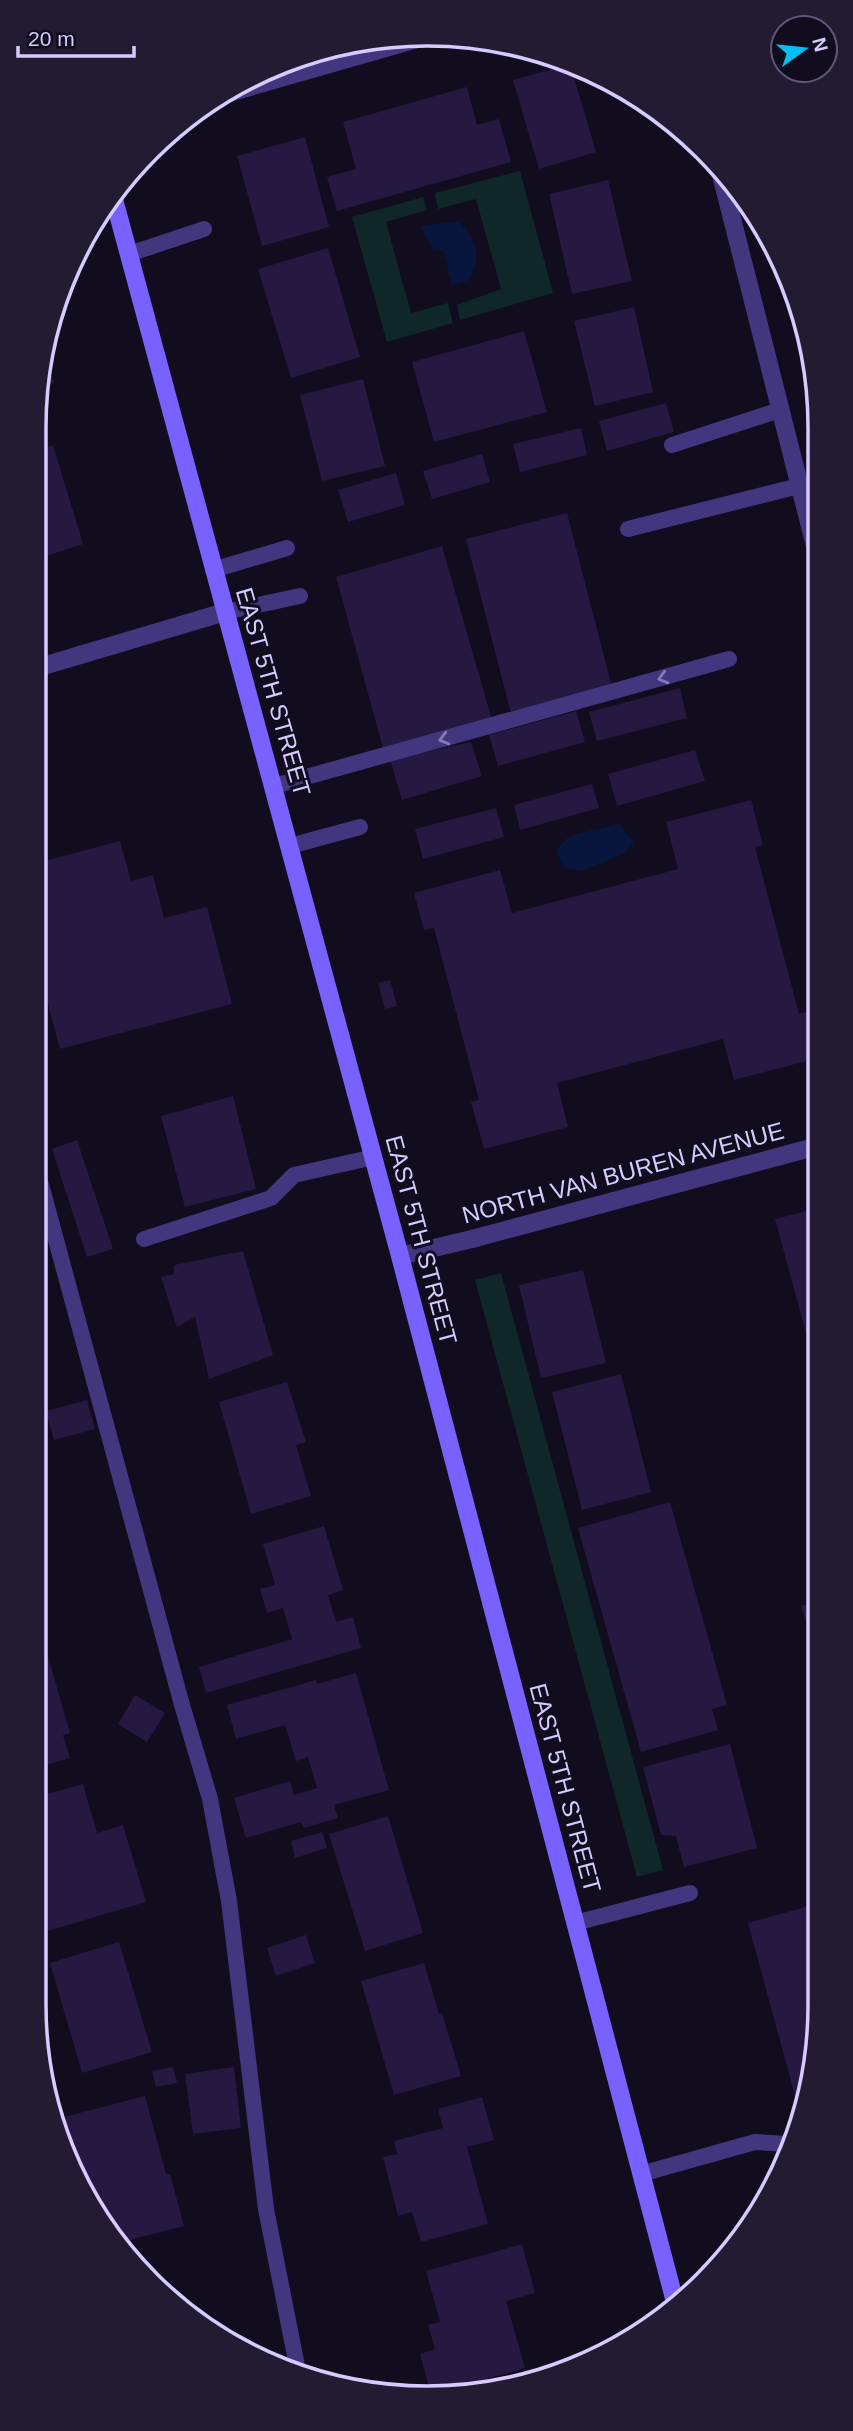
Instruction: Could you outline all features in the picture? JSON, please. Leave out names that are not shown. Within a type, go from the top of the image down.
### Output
[{"type":"street","points":[[267,81],[368,50]]},
{"type":"street","points":[[725,190],[808,520]]},
{"type":"street","name":"EAST 5TH STREET","points":[[116,207],[374,1157],[672,2296]]},
{"type":"street","points":[[45,664],[225,612]]},
{"type":"street","name":"NORTH VAN BUREN AVENUE","points":[[400,1255],[485,1236],[808,1149]]},
{"type":"lane","points":[[128,254],[204,229]]},
{"type":"lane","points":[[672,445],[780,410]]},
{"type":"lane","points":[[628,529],[799,486]]},
{"type":"lane","points":[[213,570],[288,548]]},
{"type":"lane","points":[[225,612],[300,596]]},
{"type":"lane","points":[[274,786],[729,659]]},
{"type":"lane","points":[[290,846],[360,827]]},
{"type":"lane","points":[[144,1239],[271,1198],[294,1175],[374,1157]]},
{"type":"lane","points":[[45,1199],[182,1705],[211,1799],[229,1901],[267,2209],[296,2362]]},
{"type":"lane","points":[[575,1923],[690,1893]]},
{"type":"lane","points":[[641,2174],[755,2143],[780,2144]]},
{"type":"green space","points":[[520,171],[553,293],[460,320],[457,305],[501,289],[476,199],[438,209],[435,193]]},
{"type":"green space","points":[[423,197],[427,210],[386,222],[411,313],[448,303],[453,323],[387,342],[352,217]]},
{"type":"green space","points":[[501,1273],[663,1870],[637,1877],[475,1280]]},
{"type":"water","points":[[458,221],[476,248],[476,262],[470,280],[452,285],[443,250],[434,251],[419,226]]},
{"type":"water","points":[[619,824],[634,843],[623,854],[582,871],[564,868],[556,851],[569,836]]},
{"type":"building","points":[[555,68],[573,76],[596,152],[539,169],[513,80]]},
{"type":"building","points":[[467,87],[477,125],[499,119],[511,162],[337,211],[327,177],[356,169],[343,122]]},
{"type":"building","points":[[305,137],[329,227],[262,246],[237,156]]},
{"type":"building","points":[[608,180],[632,281],[572,294],[549,194]]},
{"type":"building","points":[[328,248],[360,357],[291,378],[258,269]]},
{"type":"building","points":[[634,307],[653,392],[595,406],[574,321]]},
{"type":"building","points":[[524,331],[547,412],[434,442],[412,362]]},
{"type":"building","points":[[50,369],[54,383],[48,384]]},
{"type":"building","points":[[363,379],[385,466],[322,481],[300,395]]},
{"type":"building","points":[[666,403],[674,432],[607,451],[599,421]]},
{"type":"building","points":[[581,428],[587,455],[520,472],[513,444]]},
{"type":"building","points":[[53,445],[83,544],[45,556],[45,448]]},
{"type":"building","points":[[482,454],[490,482],[432,499],[423,471]]},
{"type":"building","points":[[396,473],[405,505],[348,522],[338,490]]},
{"type":"building","points":[[567,513],[612,687],[511,714],[466,539]]},
{"type":"building","points":[[442,546],[492,720],[383,748],[336,577]]},
{"type":"building","points":[[680,688],[687,718],[597,741],[589,712]]},
{"type":"building","points":[[576,711],[585,742],[498,766],[489,735]]},
{"type":"building","points":[[471,742],[482,776],[402,800],[390,760]]},
{"type":"building","points":[[695,750],[705,781],[617,806],[608,774]]},
{"type":"building","points":[[592,784],[599,808],[520,830],[514,805]]},
{"type":"building","points":[[751,800],[763,845],[755,847],[799,1014],[808,1012],[808,1061],[734,1080],[723,1039],[557,1083],[568,1127],[484,1149],[471,1102],[479,1100],[434,928],[424,930],[414,893],[500,870],[512,913],[678,869],[666,822]]},
{"type":"building","points":[[496,808],[504,837],[423,859],[415,829]]},
{"type":"building","points":[[120,841],[131,881],[153,875],[164,918],[207,907],[232,1004],[60,1049],[45,993],[45,861]]},
{"type":"building","points":[[390,980],[397,1006],[385,1009],[378,983]]},
{"type":"building","points":[[233,1096],[256,1189],[185,1207],[161,1116]]},
{"type":"building","points":[[77,1140],[113,1249],[87,1257],[52,1149]]},
{"type":"building","points":[[808,1211],[808,1340],[775,1219]]},
{"type":"building","points":[[243,1251],[273,1355],[209,1379],[195,1317],[177,1327],[161,1277],[174,1274],[174,1265]]},
{"type":"building","points":[[583,1270],[606,1363],[541,1378],[519,1285]]},
{"type":"building","points":[[621,1374],[651,1492],[582,1510],[552,1392]]},
{"type":"building","points":[[287,1382],[306,1442],[296,1445],[311,1496],[251,1514],[219,1402]]},
{"type":"building","points":[[87,1400],[95,1429],[54,1440],[46,1411]]},
{"type":"building","points":[[670,1502],[727,1705],[712,1709],[718,1730],[641,1752],[578,1528]]},
{"type":"building","points":[[324,1526],[343,1590],[328,1595],[336,1622],[353,1617],[361,1648],[206,1693],[199,1667],[292,1639],[283,1608],[267,1613],[260,1589],[275,1585],[263,1544]]},
{"type":"building","points":[[808,1604],[808,1628],[801,1606]]},
{"type":"building","points":[[48,1656],[70,1733],[63,1735],[70,1758],[45,1765],[45,1657]]},
{"type":"building","points":[[356,1673],[389,1790],[334,1805],[338,1818],[304,1828],[301,1822],[246,1838],[234,1798],[290,1781],[294,1795],[317,1788],[308,1757],[296,1761],[285,1725],[236,1739],[227,1705],[316,1680],[317,1684]]},
{"type":"building","points":[[135,1695],[165,1713],[147,1742],[118,1724]]},
{"type":"building","points":[[730,1744],[757,1848],[684,1867],[676,1836],[661,1835],[643,1767]]},
{"type":"building","points":[[83,1784],[97,1833],[123,1825],[146,1902],[45,1932],[45,1795]]},
{"type":"building","points":[[388,1816],[423,1933],[365,1951],[329,1834]]},
{"type":"building","points":[[322,1832],[327,1848],[295,1858],[291,1841]]},
{"type":"building","points":[[808,1906],[807,2029],[796,2099],[748,1923]]},
{"type":"building","points":[[306,1935],[315,1963],[276,1976],[267,1948]]},
{"type":"building","points":[[119,1942],[152,2052],[82,2073],[50,1963]]},
{"type":"building","points":[[424,1963],[461,2076],[394,2095],[361,1981]]},
{"type":"building","points":[[173,2067],[177,2083],[156,2087],[152,2071]]},
{"type":"building","points":[[234,2067],[241,2128],[193,2134],[185,2074]]},
{"type":"building","points":[[145,2096],[166,2174],[170,2174],[184,2226],[128,2241],[85,2173],[63,2117]]},
{"type":"building","points":[[482,2097],[494,2140],[467,2147],[488,2224],[421,2242],[412,2212],[398,2216],[383,2157],[397,2154],[394,2141],[443,2128],[438,2109]]},
{"type":"building","points":[[522,2244],[535,2293],[506,2301],[525,2368],[475,2382],[429,2386],[420,2354],[435,2349],[428,2325],[440,2322],[426,2271]]}]
